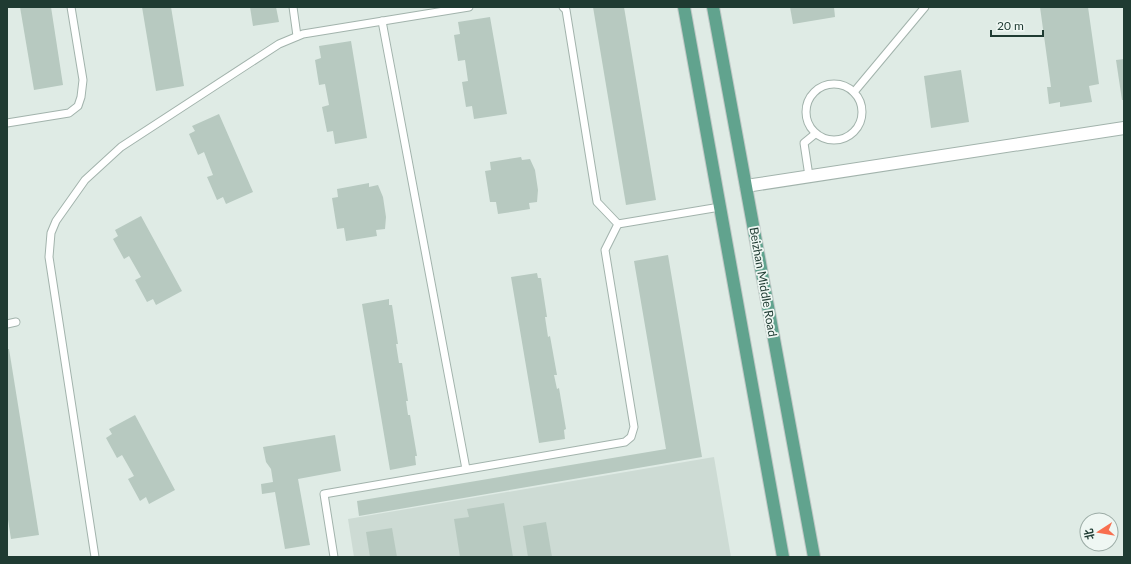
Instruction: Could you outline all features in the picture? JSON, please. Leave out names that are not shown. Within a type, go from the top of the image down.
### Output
[{"type":"main road","points":[[684,7],[783,557]]},
{"type":"main road","name":"Beizhan Middle Road","points":[[713,7],[814,557]]},
{"type":"street","points":[[746,186],[1124,128]]},
{"type":"lane","points":[[7,123],[69,113],[78,106],[81,97],[83,80],[71,7]]},
{"type":"lane","points":[[293,7],[298,36]]},
{"type":"lane","points":[[95,557],[49,257],[50,233],[56,221],[85,180],[122,147],[279,44],[303,34],[469,7]]},
{"type":"lane","points":[[563,7],[566,10],[597,202],[618,224]]},
{"type":"lane","points":[[854,92],[925,7]]},
{"type":"lane","points":[[382,21],[466,469]]},
{"type":"lane","points":[[830,84],[838,84],[847,87],[854,92],[859,99],[862,111],[859,124],[855,131],[840,140],[823,138],[815,134],[809,126],[806,118],[808,99],[814,92],[822,86],[830,84]]},
{"type":"lane","points":[[809,176],[804,143],[815,134]]},
{"type":"lane","points":[[618,224],[720,207]]},
{"type":"lane","points":[[334,557],[324,494],[625,442],[631,437],[634,427],[605,250],[618,224]]},
{"type":"lane","points":[[7,324],[16,322]]},
{"type":"shaded area","points":[[714,457],[731,557],[354,557],[348,519]]},
{"type":"building","points":[[20,7],[51,7],[63,85],[34,90]]},
{"type":"building","points":[[142,7],[171,7],[184,86],[156,91]]},
{"type":"building","points":[[250,7],[276,7],[279,22],[253,26]]},
{"type":"building","points":[[593,7],[624,7],[656,200],[626,205]]},
{"type":"building","points":[[790,7],[834,7],[835,17],[793,24]]},
{"type":"building","points":[[1040,7],[1088,7],[1099,84],[1089,86],[1092,102],[1060,107],[1060,102],[1049,104],[1047,87],[1051,87]]},
{"type":"building","points":[[490,17],[507,114],[474,119],[472,106],[466,107],[462,82],[468,81],[465,60],[458,61],[454,35],[460,34],[458,22]]},
{"type":"building","points":[[351,41],[367,138],[335,144],[333,131],[327,132],[322,107],[329,105],[325,84],[319,85],[315,60],[321,58],[319,46]]},
{"type":"building","points":[[1124,59],[1124,100],[1122,100],[1116,60]]},
{"type":"building","points":[[961,70],[969,122],[931,128],[924,76]]},
{"type":"building","points":[[219,114],[253,192],[226,204],[223,197],[217,200],[207,177],[213,175],[204,152],[198,155],[189,134],[195,131],[192,126]]},
{"type":"building","points":[[521,157],[522,160],[530,159],[535,170],[538,190],[537,202],[529,203],[530,209],[498,214],[496,202],[490,202],[485,171],[491,170],[490,162]]},
{"type":"building","points":[[369,183],[369,187],[378,185],[383,197],[386,217],[385,229],[376,230],[377,236],[346,241],[344,228],[337,229],[332,198],[338,197],[337,189]]},
{"type":"building","points":[[141,216],[182,291],[156,305],[153,299],[147,302],[135,280],[141,277],[129,256],[124,259],[113,239],[118,236],[115,230]]},
{"type":"building","points":[[668,255],[702,457],[359,516],[357,501],[666,449],[634,261]]},
{"type":"building","points":[[537,273],[538,278],[541,278],[547,317],[545,317],[548,337],[550,336],[557,375],[554,375],[557,389],[559,388],[566,429],[564,430],[565,439],[539,443],[511,277]]},
{"type":"building","points":[[389,299],[389,305],[392,305],[398,344],[396,344],[399,363],[402,363],[408,401],[406,401],[408,415],[410,415],[417,456],[415,456],[416,465],[390,470],[362,304]]},
{"type":"building","points":[[7,349],[9,349],[39,535],[11,539],[7,513]]},
{"type":"building","points":[[135,415],[175,490],[149,504],[146,497],[140,501],[128,479],[134,476],[122,455],[117,458],[106,438],[112,434],[109,429]]},
{"type":"building","points":[[335,435],[341,471],[298,479],[310,545],[285,549],[275,492],[262,494],[261,484],[273,482],[271,469],[266,462],[263,447]]},
{"type":"building","points":[[504,503],[513,557],[460,557],[454,519],[469,517],[467,509]]},
{"type":"building","points":[[546,522],[552,557],[528,557],[523,526]]},
{"type":"building","points":[[392,528],[397,557],[370,557],[366,532]]}]
